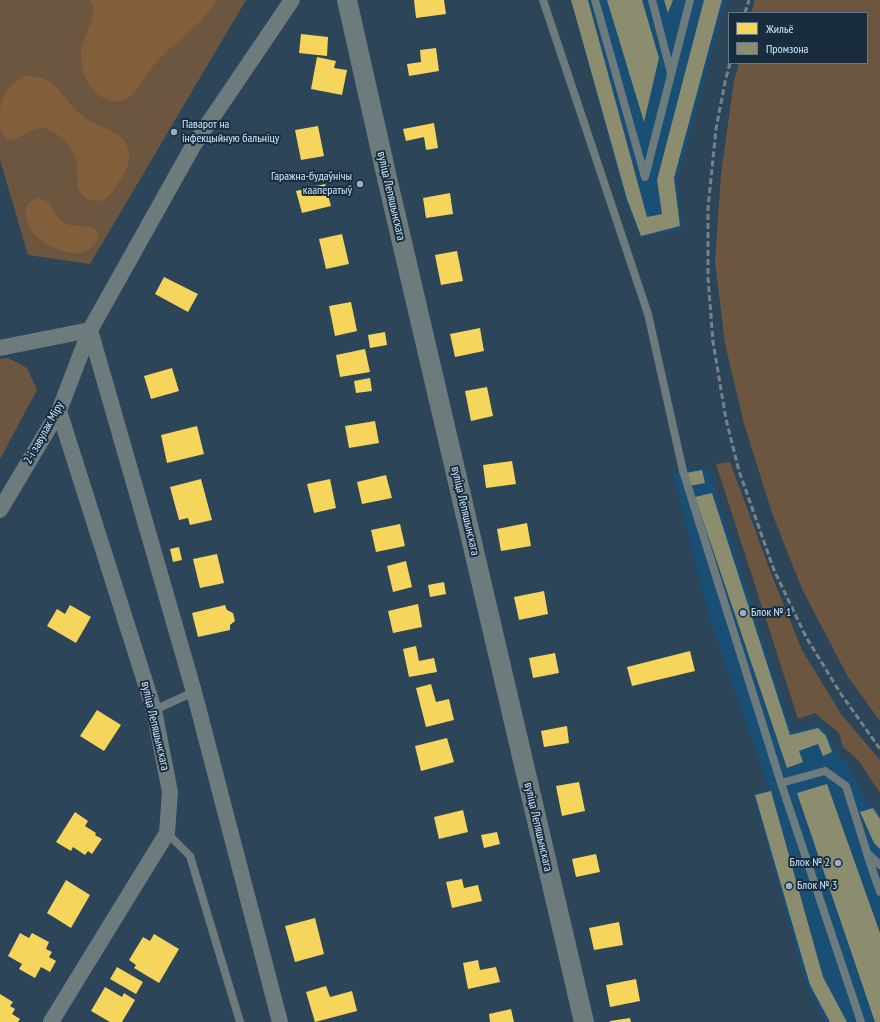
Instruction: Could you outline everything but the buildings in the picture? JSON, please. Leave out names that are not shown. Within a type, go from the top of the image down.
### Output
[{"type":"street","name":"2-і завулак Міру","points":[[0,510],[59,411],[90,330],[194,146],[292,0]]},
{"type":"street","name":"вуліца Лепяшынскага","points":[[347,0],[387,178],[584,1022]]},
{"type":"street","points":[[0,348],[90,330],[194,692],[280,1022]]},
{"type":"street","name":"вуліца Лепяшынскага","points":[[51,1022],[167,833],[170,792],[154,710],[59,411]]},
{"type":"lane","points":[[543,0],[648,314],[683,471],[781,783],[861,1022]]},
{"type":"lane","points":[[595,0],[645,177],[690,0]]},
{"type":"lane","points":[[652,0],[671,75]]},
{"type":"lane","points":[[154,710],[194,692]]},
{"type":"lane","points":[[781,783],[825,771],[846,786],[880,892]]},
{"type":"lane","points":[[167,833],[190,856],[240,1022]]},
{"type":"lane","points":[[867,853],[880,865]]},
{"type":"shaded area","points":[[0,0],[246,0],[90,264],[28,255],[0,160]]},
{"type":"shaded area","points":[[90,0],[218,0],[197,24],[160,58],[133,94],[125,99],[117,101],[103,98],[97,94],[87,82],[82,68],[82,46],[92,20],[93,13],[93,6]]},
{"type":"shaded area","points":[[571,0],[726,0],[677,179],[682,229],[640,238],[625,200]]},
{"type":"shaded area","points":[[755,0],[880,0],[880,721],[848,677],[802,589],[772,513],[744,424],[725,344],[715,262],[721,174],[734,81],[739,64],[868,64],[868,12],[751,12]]},
{"type":"shaded area","points":[[23,76],[36,76],[53,84],[70,104],[85,118],[113,132],[125,142],[129,157],[127,167],[109,196],[103,200],[95,201],[87,199],[81,193],[78,186],[76,162],[69,145],[62,138],[46,128],[34,129],[17,138],[7,140],[0,129],[1,104],[6,93],[15,82]]},
{"type":"shaded area","points":[[39,198],[48,203],[59,218],[67,224],[94,228],[98,234],[97,241],[87,250],[77,253],[61,250],[44,243],[32,231],[26,218],[27,206],[32,201]]},
{"type":"shaded area","points":[[8,358],[27,368],[37,390],[0,459],[0,359]]},
{"type":"shaded area","points":[[730,462],[772,576],[802,650],[841,714],[880,760],[880,793],[859,761],[843,747],[839,733],[815,713],[798,719],[716,464]]},
{"type":"shaded area","points":[[708,467],[792,731],[819,725],[829,734],[836,753],[846,762],[869,805],[874,805],[880,814],[880,1022],[826,1022],[807,987],[753,794],[769,789],[709,617],[673,473]]},
{"type":"railway","points":[[745,12],[749,0]]},
{"type":"railway","points":[[730,64],[716,129],[708,208],[708,277],[713,342],[726,419],[739,471],[774,570],[806,637],[841,694],[880,749]]},
{"type":"place","name":"Паварот на інфекцыйную бальніцу","points":[[174,132]]},
{"type":"place","name":"Гаражна-будаўнічы кааператыў","points":[[360,184]]},
{"type":"place","name":"Блок № 1","points":[[743,613]]},
{"type":"place","name":"Блок № 2","points":[[838,863]]},
{"type":"place","name":"Блок № 3","points":[[789,886]]}]
